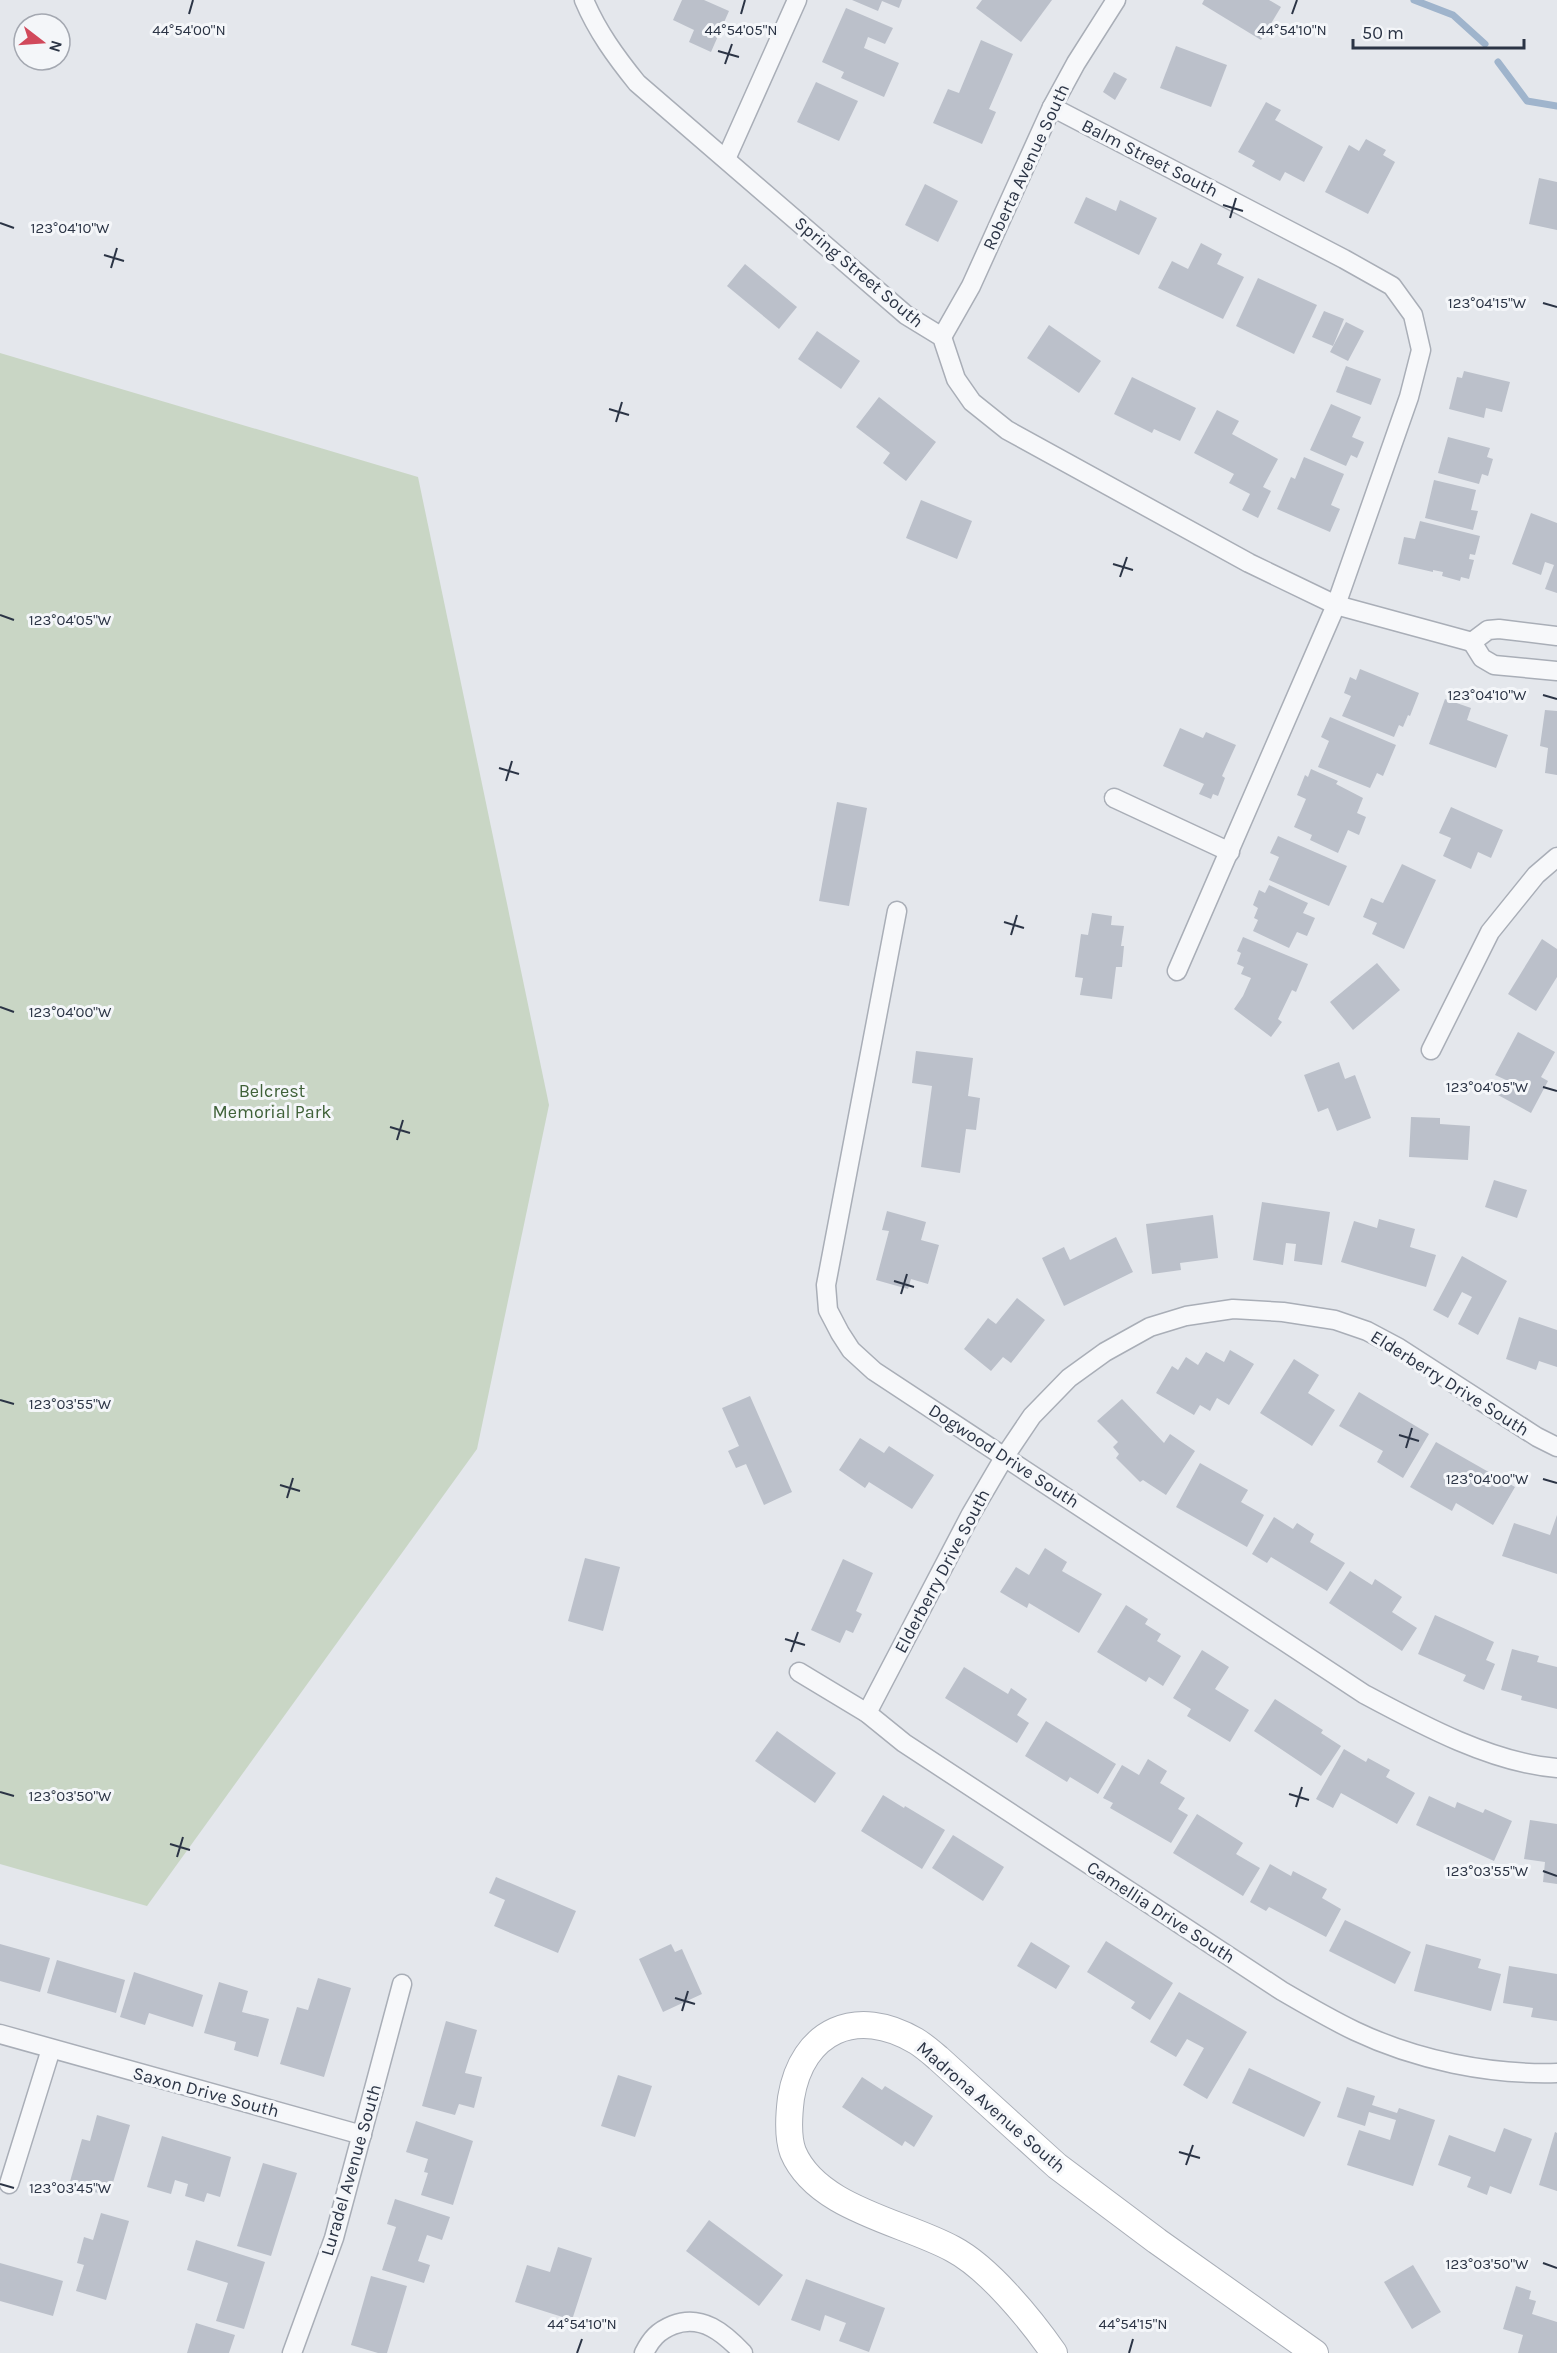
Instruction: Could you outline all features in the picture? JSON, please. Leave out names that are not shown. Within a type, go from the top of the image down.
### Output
[{"type":"main road","name":"Madrona Avenue South","points":[[1054,2353],[1011,2300],[977,2265],[954,2249],[845,2202],[828,2192],[803,2169],[793,2151],[790,2135],[793,2086],[810,2050],[822,2038],[838,2029],[876,2026],[897,2032],[916,2042],[938,2058],[1057,2166],[1156,2241],[1315,2353]]},
{"type":"street","name":"Spring Street South","points":[[584,0],[615,56],[638,83],[906,315],[942,338],[956,379],[972,402],[1007,430],[1249,563],[1336,604],[1472,642]]},
{"type":"street","points":[[726,159],[797,0]]},
{"type":"street","name":"Roberta Avenue South","points":[[942,338],[971,286],[1052,107],[1076,63],[1116,0]]},
{"type":"street","name":"Balm Street South","points":[[1052,107],[1392,286],[1413,315],[1421,350],[1409,397],[1336,604],[1177,971]]},
{"type":"street","points":[[1557,636],[1499,628],[1488,630],[1472,642],[1482,658],[1494,665],[1557,671]]},
{"type":"street","points":[[1114,798],[1230,852]]},
{"type":"street","points":[[1431,1050],[1490,932],[1536,875],[1557,857]]},
{"type":"street","name":"Dogwood Drive South","points":[[897,911],[826,1285],[828,1310],[851,1350],[874,1371],[1364,1694],[1421,1725],[1478,1748],[1557,1768]]},
{"type":"street","name":"Elderberry Drive South","points":[[867,1713],[971,1514],[1032,1416],[1069,1378],[1105,1352],[1150,1327],[1186,1316],[1233,1309],[1283,1312],[1335,1320],[1367,1331],[1399,1348],[1537,1437],[1557,1447]]},
{"type":"street","name":"Camellia Drive South","points":[[799,1672],[867,1713],[904,1743],[1282,1991],[1357,2032],[1400,2049],[1451,2063],[1492,2069],[1557,2073]]},
{"type":"street","name":"Luradel Avenue South","points":[[292,2353],[334,2238],[402,1984]]},
{"type":"street","name":"Saxon Drive South","points":[[0,2034],[362,2135]]},
{"type":"street","points":[[9,2184],[51,2049]]},
{"type":"street","points":[[644,2353],[651,2337],[668,2327],[693,2320],[713,2327],[743,2353]]},
{"type":"green space","name":"Belcrest Memorial Park","points":[[0,353],[418,477],[549,1105],[477,1449],[147,1906],[0,1864]]},
{"type":"building","points":[[682,0],[704,0],[729,11],[711,52],[689,42],[694,30],[673,20]]},
{"type":"building","points":[[852,0],[902,0],[899,8],[882,1],[878,11]]},
{"type":"building","points":[[982,0],[1052,0],[1021,42],[976,8]]},
{"type":"building","points":[[1204,0],[1269,0],[1281,7],[1261,40],[1202,4]]},
{"type":"building","points":[[846,8],[893,28],[885,44],[868,37],[864,48],[899,63],[884,97],[841,78],[844,72],[822,62]]},
{"type":"building","points":[[981,40],[1013,54],[989,109],[996,112],[982,144],[933,123],[948,89],[959,93]]},
{"type":"building","points":[[1176,46],[1227,65],[1211,107],[1160,88]]},
{"type":"building","points":[[1114,72],[1127,79],[1115,100],[1103,92]]},
{"type":"building","points":[[816,82],[858,101],[839,141],[797,122]]},
{"type":"building","points":[[1266,102],[1281,110],[1275,120],[1323,147],[1304,182],[1285,172],[1280,181],[1252,166],[1255,161],[1238,152]]},
{"type":"building","points":[[1366,139],[1386,150],[1383,155],[1395,162],[1368,214],[1325,192],[1349,145],[1359,151]]},
{"type":"building","points":[[1539,178],[1557,182],[1557,230],[1529,224]]},
{"type":"building","points":[[925,184],[958,201],[938,242],[905,225]]},
{"type":"building","points":[[1086,197],[1116,211],[1120,200],[1157,218],[1139,255],[1074,223]]},
{"type":"building","points":[[1201,243],[1222,254],[1217,264],[1244,277],[1223,319],[1158,288],[1172,261],[1188,269]]},
{"type":"building","points":[[745,264],[797,307],[779,329],[727,286]]},
{"type":"building","points":[[1258,278],[1317,305],[1294,354],[1236,326]]},
{"type":"building","points":[[1324,311],[1344,319],[1333,346],[1312,337]]},
{"type":"building","points":[[1346,322],[1364,331],[1348,361],[1330,352]]},
{"type":"building","points":[[1049,325],[1101,361],[1079,393],[1027,358]]},
{"type":"building","points":[[817,331],[860,361],[841,389],[798,359]]},
{"type":"building","points":[[1346,366],[1381,379],[1371,405],[1336,392]]},
{"type":"building","points":[[1464,371],[1510,382],[1502,412],[1486,408],[1484,418],[1449,409],[1457,377],[1462,378]]},
{"type":"building","points":[[1132,377],[1196,408],[1180,441],[1154,429],[1152,433],[1114,414]]},
{"type":"building","points":[[879,397],[936,442],[906,481],[883,463],[890,453],[856,427]]},
{"type":"building","points":[[1331,404],[1361,417],[1352,437],[1364,442],[1357,458],[1351,455],[1346,466],[1310,450]]},
{"type":"building","points":[[1217,410],[1239,421],[1232,434],[1278,459],[1263,487],[1271,491],[1258,518],[1242,510],[1250,494],[1229,483],[1234,474],[1194,453]]},
{"type":"building","points":[[1448,437],[1490,448],[1487,457],[1493,459],[1488,476],[1482,474],[1479,484],[1438,473]]},
{"type":"building","points":[[1304,457],[1344,474],[1331,505],[1340,509],[1330,532],[1277,509],[1291,477],[1295,479]]},
{"type":"building","points":[[1434,480],[1476,490],[1471,510],[1478,511],[1473,530],[1425,518]]},
{"type":"building","points":[[921,500],[972,521],[957,559],[906,538]]},
{"type":"building","points":[[1531,513],[1557,523],[1557,593],[1545,589],[1554,565],[1545,562],[1541,575],[1512,564]]},
{"type":"building","points":[[1420,521],[1480,536],[1475,555],[1470,554],[1469,559],[1474,560],[1469,579],[1461,577],[1460,581],[1442,576],[1443,572],[1398,564],[1404,537],[1415,539]]},
{"type":"building","points":[[1360,669],[1419,693],[1410,716],[1408,715],[1403,727],[1399,725],[1394,737],[1342,716],[1351,696],[1344,693],[1350,677],[1356,680]]},
{"type":"building","points":[[1445,699],[1471,708],[1467,720],[1508,735],[1496,768],[1429,744]]},
{"type":"building","points":[[1545,710],[1557,711],[1557,775],[1545,773],[1548,748],[1540,746]]},
{"type":"building","points":[[1330,717],[1396,745],[1383,776],[1377,773],[1370,788],[1318,767],[1329,741],[1321,737]]},
{"type":"building","points":[[1180,728],[1203,738],[1206,732],[1236,745],[1222,776],[1225,778],[1218,796],[1213,794],[1211,799],[1199,794],[1204,784],[1163,766]]},
{"type":"building","points":[[1311,769],[1338,781],[1336,784],[1363,798],[1357,813],[1366,817],[1359,835],[1348,830],[1338,853],[1310,840],[1312,835],[1294,827],[1306,799],[1297,795],[1305,775],[1308,777]]},
{"type":"building","points":[[837,802],[867,808],[849,906],[819,901]]},
{"type":"building","points":[[1451,807],[1503,830],[1491,858],[1478,852],[1471,869],[1443,856],[1451,838],[1439,833]]},
{"type":"building","points":[[1278,836],[1347,866],[1329,906],[1269,880],[1279,857],[1270,853]]},
{"type":"building","points":[[1402,864],[1436,880],[1404,949],[1372,934],[1377,923],[1363,917],[1371,898],[1383,903]]},
{"type":"building","points":[[1269,885],[1308,903],[1303,913],[1315,918],[1307,936],[1297,932],[1289,948],[1253,931],[1258,920],[1254,918],[1258,908],[1253,905],[1259,890],[1265,893]]},
{"type":"building","points":[[1092,913],[1112,916],[1111,925],[1124,926],[1121,946],[1124,946],[1122,967],[1116,967],[1112,999],[1080,995],[1083,978],[1075,977],[1081,934],[1088,935]]},
{"type":"building","points":[[1243,937],[1308,964],[1296,992],[1292,990],[1278,1019],[1282,1022],[1271,1037],[1234,1009],[1251,978],[1241,974],[1244,967],[1237,964],[1241,953],[1237,951]]},
{"type":"building","points":[[1542,939],[1557,949],[1557,977],[1536,1011],[1508,994]]},
{"type":"building","points":[[1377,963],[1400,990],[1353,1030],[1330,1002]]},
{"type":"building","points":[[1518,1032],[1555,1052],[1541,1077],[1548,1081],[1531,1113],[1498,1095],[1506,1080],[1495,1075]]},
{"type":"building","points":[[916,1051],[973,1058],[968,1096],[980,1098],[976,1130],[966,1129],[960,1173],[921,1167],[932,1086],[912,1083]]},
{"type":"building","points":[[1339,1062],[1345,1079],[1355,1075],[1371,1118],[1337,1131],[1328,1108],[1318,1112],[1304,1075]]},
{"type":"building","points":[[1411,1117],[1440,1118],[1440,1124],[1470,1126],[1468,1160],[1409,1157]]},
{"type":"building","points":[[1494,1180],[1527,1190],[1517,1218],[1485,1207]]},
{"type":"building","points":[[1262,1202],[1330,1212],[1322,1265],[1294,1261],[1296,1244],[1286,1243],[1283,1265],[1253,1260]]},
{"type":"building","points":[[887,1211],[926,1222],[921,1240],[939,1245],[928,1284],[911,1279],[908,1289],[876,1280],[889,1231],[882,1230]]},
{"type":"building","points":[[1213,1215],[1218,1258],[1180,1263],[1181,1270],[1152,1274],[1146,1224]]},
{"type":"building","points":[[1379,1219],[1415,1229],[1410,1247],[1436,1255],[1426,1287],[1341,1262],[1354,1221],[1377,1228]]},
{"type":"building","points":[[1116,1237],[1133,1272],[1064,1306],[1042,1258],[1064,1247],[1070,1260]]},
{"type":"building","points":[[1462,1256],[1507,1281],[1478,1335],[1458,1324],[1472,1297],[1462,1292],[1448,1318],[1433,1310]]},
{"type":"building","points":[[1017,1298],[1045,1320],[1011,1363],[1003,1357],[991,1371],[964,1349],[988,1318],[996,1324]]},
{"type":"building","points":[[1519,1317],[1557,1330],[1557,1367],[1539,1361],[1536,1370],[1506,1359]]},
{"type":"building","points":[[1230,1350],[1254,1364],[1229,1405],[1217,1398],[1210,1411],[1200,1405],[1194,1415],[1156,1393],[1172,1366],[1178,1370],[1186,1357],[1198,1365],[1206,1352],[1224,1362]]},
{"type":"building","points":[[1294,1359],[1319,1375],[1308,1393],[1335,1410],[1312,1446],[1260,1413]]},
{"type":"building","points":[[1359,1392],[1429,1434],[1403,1478],[1377,1462],[1383,1451],[1339,1426]]},
{"type":"building","points":[[750,1396],[792,1492],[764,1505],[746,1464],[736,1468],[728,1451],[739,1446],[722,1408]]},
{"type":"building","points":[[1122,1399],[1164,1443],[1170,1434],[1195,1451],[1166,1495],[1143,1480],[1140,1482],[1116,1458],[1119,1454],[1113,1447],[1118,1442],[1097,1421]]},
{"type":"building","points":[[860,1438],[884,1453],[889,1446],[934,1475],[912,1509],[869,1482],[865,1488],[839,1470]]},
{"type":"building","points":[[1436,1442],[1515,1487],[1493,1525],[1456,1503],[1452,1511],[1410,1487]]},
{"type":"building","points":[[1200,1463],[1248,1490],[1241,1502],[1264,1515],[1247,1547],[1176,1507]]},
{"type":"building","points":[[1557,1515],[1557,1574],[1502,1556],[1514,1523],[1550,1535]]},
{"type":"building","points":[[1274,1517],[1293,1529],[1297,1523],[1314,1534],[1310,1542],[1345,1563],[1327,1591],[1271,1557],[1267,1563],[1252,1554]]},
{"type":"building","points":[[1045,1548],[1067,1562],[1062,1571],[1102,1594],[1079,1633],[1029,1603],[1027,1608],[1000,1592],[1016,1567],[1029,1575]]},
{"type":"building","points":[[585,1558],[620,1567],[603,1631],[568,1621]]},
{"type":"building","points":[[843,1559],[873,1573],[856,1611],[862,1614],[853,1633],[846,1630],[840,1643],[811,1630]]},
{"type":"building","points":[[1350,1571],[1372,1585],[1375,1579],[1402,1597],[1392,1612],[1417,1628],[1402,1651],[1329,1603]]},
{"type":"building","points":[[1126,1605],[1148,1619],[1145,1624],[1161,1634],[1157,1641],[1181,1656],[1163,1686],[1149,1677],[1146,1682],[1097,1652]]},
{"type":"building","points":[[1435,1615],[1494,1642],[1486,1660],[1495,1664],[1484,1690],[1463,1681],[1466,1675],[1418,1654]]},
{"type":"building","points":[[1512,1649],[1539,1656],[1537,1662],[1557,1667],[1557,1709],[1521,1700],[1522,1696],[1501,1690]]},
{"type":"building","points":[[1202,1650],[1229,1667],[1215,1689],[1249,1710],[1230,1742],[1187,1716],[1191,1709],[1173,1698]]},
{"type":"building","points":[[964,1667],[1008,1694],[1011,1688],[1027,1699],[1017,1715],[1029,1723],[1017,1743],[945,1698]]},
{"type":"building","points":[[1275,1699],[1323,1730],[1321,1733],[1341,1746],[1321,1776],[1254,1731]]},
{"type":"building","points":[[1046,1721],[1116,1764],[1098,1794],[1070,1777],[1067,1782],[1025,1756]]},
{"type":"building","points":[[777,1731],[836,1773],[815,1803],[755,1761]]},
{"type":"building","points":[[1344,1749],[1366,1762],[1368,1758],[1390,1770],[1386,1777],[1415,1793],[1397,1824],[1341,1793],[1333,1808],[1316,1799]]},
{"type":"building","points":[[1148,1759],[1167,1771],[1160,1783],[1185,1798],[1178,1809],[1188,1815],[1171,1843],[1110,1808],[1113,1803],[1103,1798],[1122,1765],[1139,1775]]},
{"type":"building","points":[[883,1795],[945,1830],[922,1869],[861,1831]]},
{"type":"building","points":[[1429,1796],[1455,1808],[1457,1802],[1483,1813],[1485,1809],[1512,1821],[1494,1861],[1416,1825]]},
{"type":"building","points":[[1197,1814],[1243,1843],[1236,1854],[1260,1868],[1243,1896],[1173,1853]]},
{"type":"building","points":[[1530,1820],[1557,1824],[1557,1884],[1543,1882],[1545,1862],[1524,1859]]},
{"type":"building","points":[[953,1835],[1004,1867],[983,1901],[932,1868]]},
{"type":"building","points":[[1270,1864],[1291,1876],[1293,1871],[1327,1889],[1322,1898],[1341,1909],[1326,1937],[1269,1907],[1266,1911],[1250,1902]]},
{"type":"building","points":[[496,1877],[576,1911],[558,1953],[494,1926],[505,1900],[489,1893]]},
{"type":"building","points":[[1345,1920],[1411,1952],[1395,1984],[1329,1951]]},
{"type":"building","points":[[1106,1941],[1173,1983],[1150,2020],[1131,2008],[1135,2002],[1087,1972]]},
{"type":"building","points":[[1031,1942],[1070,1966],[1056,1989],[1017,1966]]},
{"type":"building","points":[[0,1944],[50,1958],[40,1992],[0,1981]]},
{"type":"building","points":[[671,1944],[675,1952],[682,1949],[702,1994],[663,2012],[639,1959]]},
{"type":"building","points":[[1426,1944],[1481,1959],[1478,1968],[1501,1974],[1491,2011],[1414,1991]]},
{"type":"building","points":[[57,1960],[125,1980],[116,2013],[47,1993]]},
{"type":"building","points":[[1509,1966],[1557,1974],[1557,2021],[1531,2017],[1533,2008],[1503,2003]]},
{"type":"building","points":[[134,1972],[203,1995],[193,2027],[149,2013],[145,2025],[120,2017]]},
{"type":"building","points":[[318,1978],[351,1988],[324,2077],[280,2064],[297,2007],[308,2010]]},
{"type":"building","points":[[219,1982],[248,1991],[242,2012],[269,2019],[258,2057],[234,2050],[236,2042],[204,2033]]},
{"type":"building","points":[[1179,1992],[1247,2032],[1207,2099],[1183,2085],[1204,2048],[1187,2039],[1176,2057],[1150,2042]]},
{"type":"building","points":[[446,2021],[477,2030],[465,2073],[482,2077],[474,2108],[459,2104],[455,2115],[422,2106]]},
{"type":"building","points":[[1249,2068],[1321,2102],[1304,2137],[1232,2103]]},
{"type":"building","points":[[618,2075],[652,2086],[635,2137],[601,2126]]},
{"type":"building","points":[[862,2077],[882,2090],[885,2086],[933,2116],[914,2147],[905,2141],[902,2146],[842,2107]]},
{"type":"building","points":[[1347,2087],[1375,2096],[1372,2105],[1397,2113],[1399,2108],[1435,2120],[1413,2186],[1347,2165],[1359,2130],[1390,2140],[1396,2120],[1369,2112],[1365,2126],[1337,2117]]},
{"type":"building","points":[[97,2115],[130,2125],[109,2196],[69,2185],[82,2139],[90,2141]]},
{"type":"building","points":[[416,2121],[473,2141],[453,2205],[421,2195],[428,2173],[424,2172],[428,2159],[406,2152]]},
{"type":"building","points":[[1504,2128],[1532,2139],[1511,2194],[1490,2186],[1487,2195],[1467,2187],[1471,2177],[1438,2165],[1449,2135],[1495,2152]]},
{"type":"building","points":[[1555,2132],[1557,2133],[1557,2191],[1539,2185]]},
{"type":"building","points":[[162,2136],[231,2157],[220,2197],[207,2193],[204,2202],[185,2196],[188,2184],[175,2180],[171,2194],[147,2187]]},
{"type":"building","points":[[263,2163],[297,2173],[271,2256],[237,2246]]},
{"type":"building","points":[[395,2199],[450,2217],[442,2240],[427,2235],[418,2261],[430,2265],[424,2283],[382,2270],[396,2227],[387,2224]]},
{"type":"building","points":[[101,2213],[129,2221],[106,2300],[76,2291],[84,2265],[77,2263],[84,2237],[93,2240]]},
{"type":"building","points":[[709,2220],[783,2275],[759,2306],[686,2251]]},
{"type":"building","points":[[196,2240],[265,2262],[244,2329],[216,2321],[228,2283],[187,2270]]},
{"type":"building","points":[[558,2247],[592,2258],[572,2320],[515,2302],[527,2265],[550,2272]]},
{"type":"building","points":[[0,2263],[63,2281],[53,2316],[0,2301]]},
{"type":"building","points":[[1413,2265],[1441,2312],[1412,2329],[1384,2282]]},
{"type":"building","points":[[371,2276],[407,2286],[387,2353],[378,2353],[351,2345]]},
{"type":"building","points":[[806,2279],[885,2308],[869,2352],[839,2341],[846,2323],[825,2315],[820,2331],[791,2320]]},
{"type":"building","points":[[1516,2286],[1531,2291],[1529,2299],[1536,2301],[1532,2314],[1557,2322],[1557,2353],[1518,2353],[1523,2335],[1503,2329]]},
{"type":"building","points":[[196,2323],[235,2335],[229,2353],[187,2353]]},
{"type":"waterway","points":[[1414,0],[1453,15],[1485,44]]},
{"type":"waterway","points":[[1498,62],[1527,101],[1557,106]]}]
